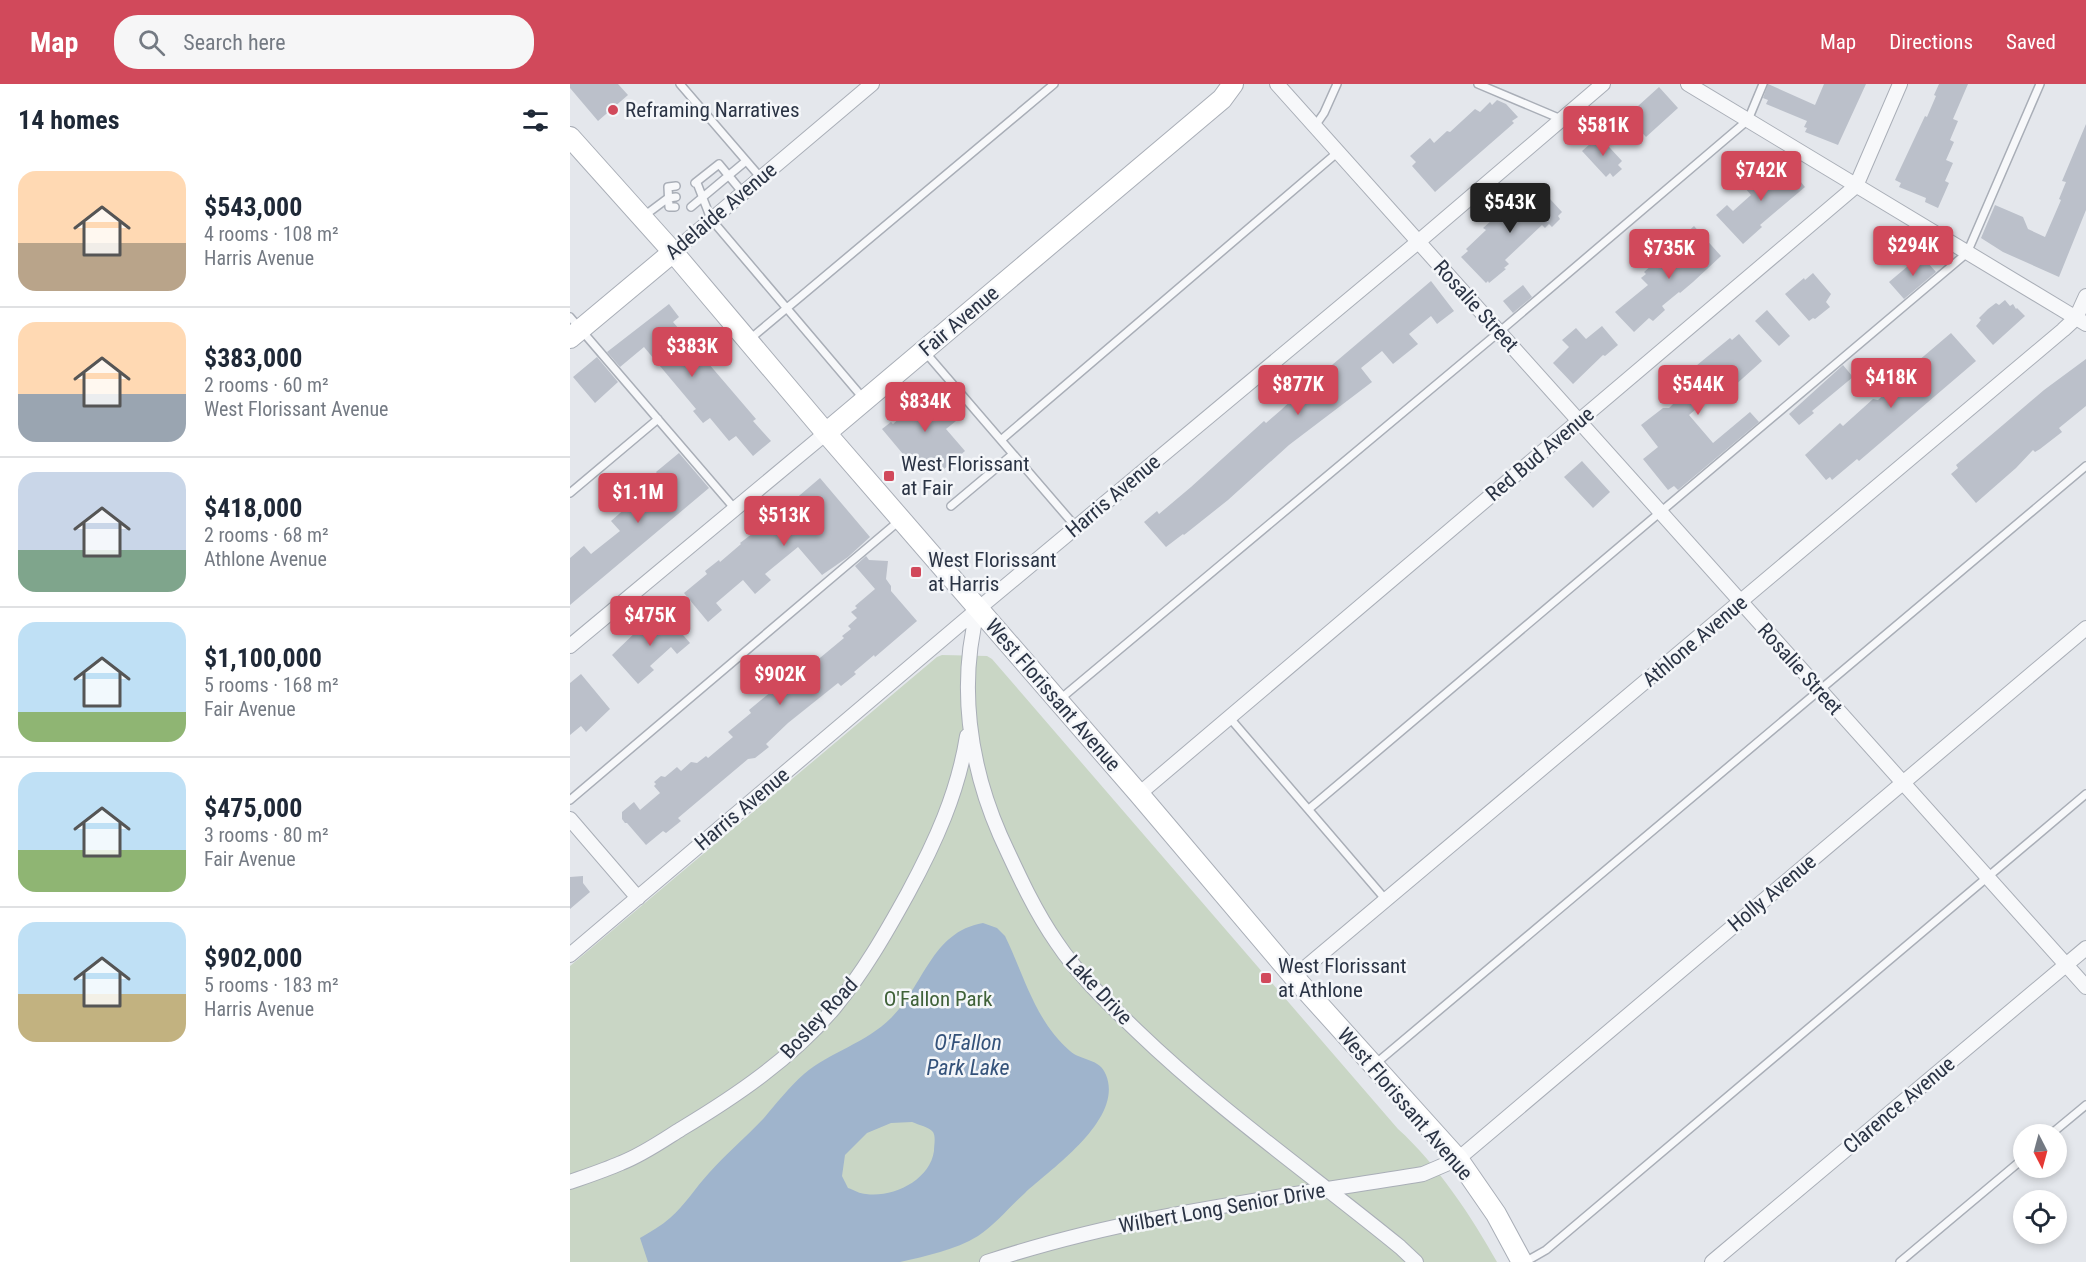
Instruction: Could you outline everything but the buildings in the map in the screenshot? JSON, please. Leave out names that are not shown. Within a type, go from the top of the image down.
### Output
[{"type":"main road","name":"Fair Avenue","points":[[826,433],[1222,99],[1233,84]]},
{"type":"main road","name":"West Florissant Avenue","points":[[570,137],[673,252],[1294,977],[1458,1159],[1496,1214],[1524,1262]]},
{"type":"main road","name":"Adelaide Avenue","points":[[574,328],[673,252]]},
{"type":"street","name":"Adelaide Avenue","points":[[673,252],[872,84]]},
{"type":"street","name":"Rosalie Street","points":[[1277,84],[2086,987]]},
{"type":"street","name":"Harris Avenue","points":[[570,955],[978,609],[1419,242],[1603,84]]},
{"type":"street","points":[[1688,84],[2081,321]]},
{"type":"street","name":"Red Bud Avenue","points":[[1139,794],[1856,186],[1900,84]]},
{"type":"street","name":"Athlone Avenue","points":[[1294,977],[1741,602],[2081,321],[2086,296]]},
{"type":"street","name":"Fair Avenue","points":[[570,646],[826,433]]},
{"type":"street","name":"Lake Drive","points":[[978,609],[970,638],[968,664],[970,722],[976,768],[990,812],[1032,902],[1058,944],[1120,1015],[1167,1060],[1416,1262]]},
{"type":"street","name":"Holly Avenue","points":[[1458,1159],[2086,628]]},
{"type":"street","name":"Bosley Road","points":[[570,1182],[623,1162],[718,1106],[769,1070],[833,1009],[863,971],[925,863],[947,812],[962,766],[970,722]]},
{"type":"street","points":[[570,819],[638,898]]},
{"type":"street","name":"Clarence Avenue","points":[[1712,1262],[2086,948]]},
{"type":"street","name":"Wilbert Long Senior Drive","points":[[987,1262],[1029,1248],[1112,1226],[1185,1211],[1423,1174],[1458,1159]]},
{"type":"lane","points":[[748,340],[1054,84]]},
{"type":"lane","points":[[1315,126],[1324,113],[1337,84]]},
{"type":"lane","points":[[1478,84],[1561,119]]},
{"type":"lane","points":[[1058,701],[1500,332],[1748,120],[1763,84]]},
{"type":"lane","points":[[1309,809],[1967,253],[2040,84]]},
{"type":"lane","points":[[684,85],[761,178]]},
{"type":"lane","points":[[1002,440],[1338,152]]},
{"type":"lane","points":[[691,207],[698,195],[728,176],[746,161]]},
{"type":"lane","points":[[743,193],[719,164],[695,183],[698,195],[711,219],[865,400]]},
{"type":"lane","points":[[675,207],[669,207],[672,198],[668,187],[676,186]]},
{"type":"lane","points":[[642,218],[672,198]]},
{"type":"lane","points":[[574,328],[658,419],[735,509]]},
{"type":"lane","points":[[924,350],[1076,527]]},
{"type":"lane","points":[[570,493],[658,419]]},
{"type":"lane","points":[[951,506],[1013,454]]},
{"type":"lane","points":[[1373,1065],[2086,466]]},
{"type":"lane","points":[[570,800],[901,520]]},
{"type":"lane","points":[[1229,717],[1386,900]]},
{"type":"lane","points":[[1524,1262],[1546,1250],[2086,794]]},
{"type":"lane","points":[[2064,1124],[2086,1105]]},
{"type":"lane","points":[[1900,1262],[2013,1167]]},
{"type":"green space","name":"O'Fallon Park","points":[[942,655],[987,656],[992,659],[1398,1129],[1426,1158],[1465,1209],[1497,1262],[570,1262],[570,966]]},
{"type":"water","name":"O'Fallon Park Lake","points":[[983,923],[997,928],[1005,936],[1039,1012],[1048,1026],[1070,1051],[1103,1069],[1109,1092],[1105,1108],[1082,1141],[985,1231],[960,1245],[930,1255],[900,1262],[648,1262],[640,1238],[663,1224],[686,1202],[704,1178],[804,1074],[825,1059],[871,1034],[891,1018],[940,949],[951,937],[965,928]],"holes":[[[912,1122],[926,1127],[934,1134],[934,1151],[925,1171],[909,1185],[887,1193],[864,1194],[848,1188],[842,1176],[845,1155],[867,1133],[891,1123]]]},
{"type":"place","name":"Reframing Narratives","points":[[613,110]]},
{"type":"place","name":"West Florissant at Fair","points":[[889,476]]},
{"type":"place","name":"West Florissant at Harris","points":[[916,572]]},
{"type":"place","name":"West Florissant at Athlone","points":[[1266,978]]}]
